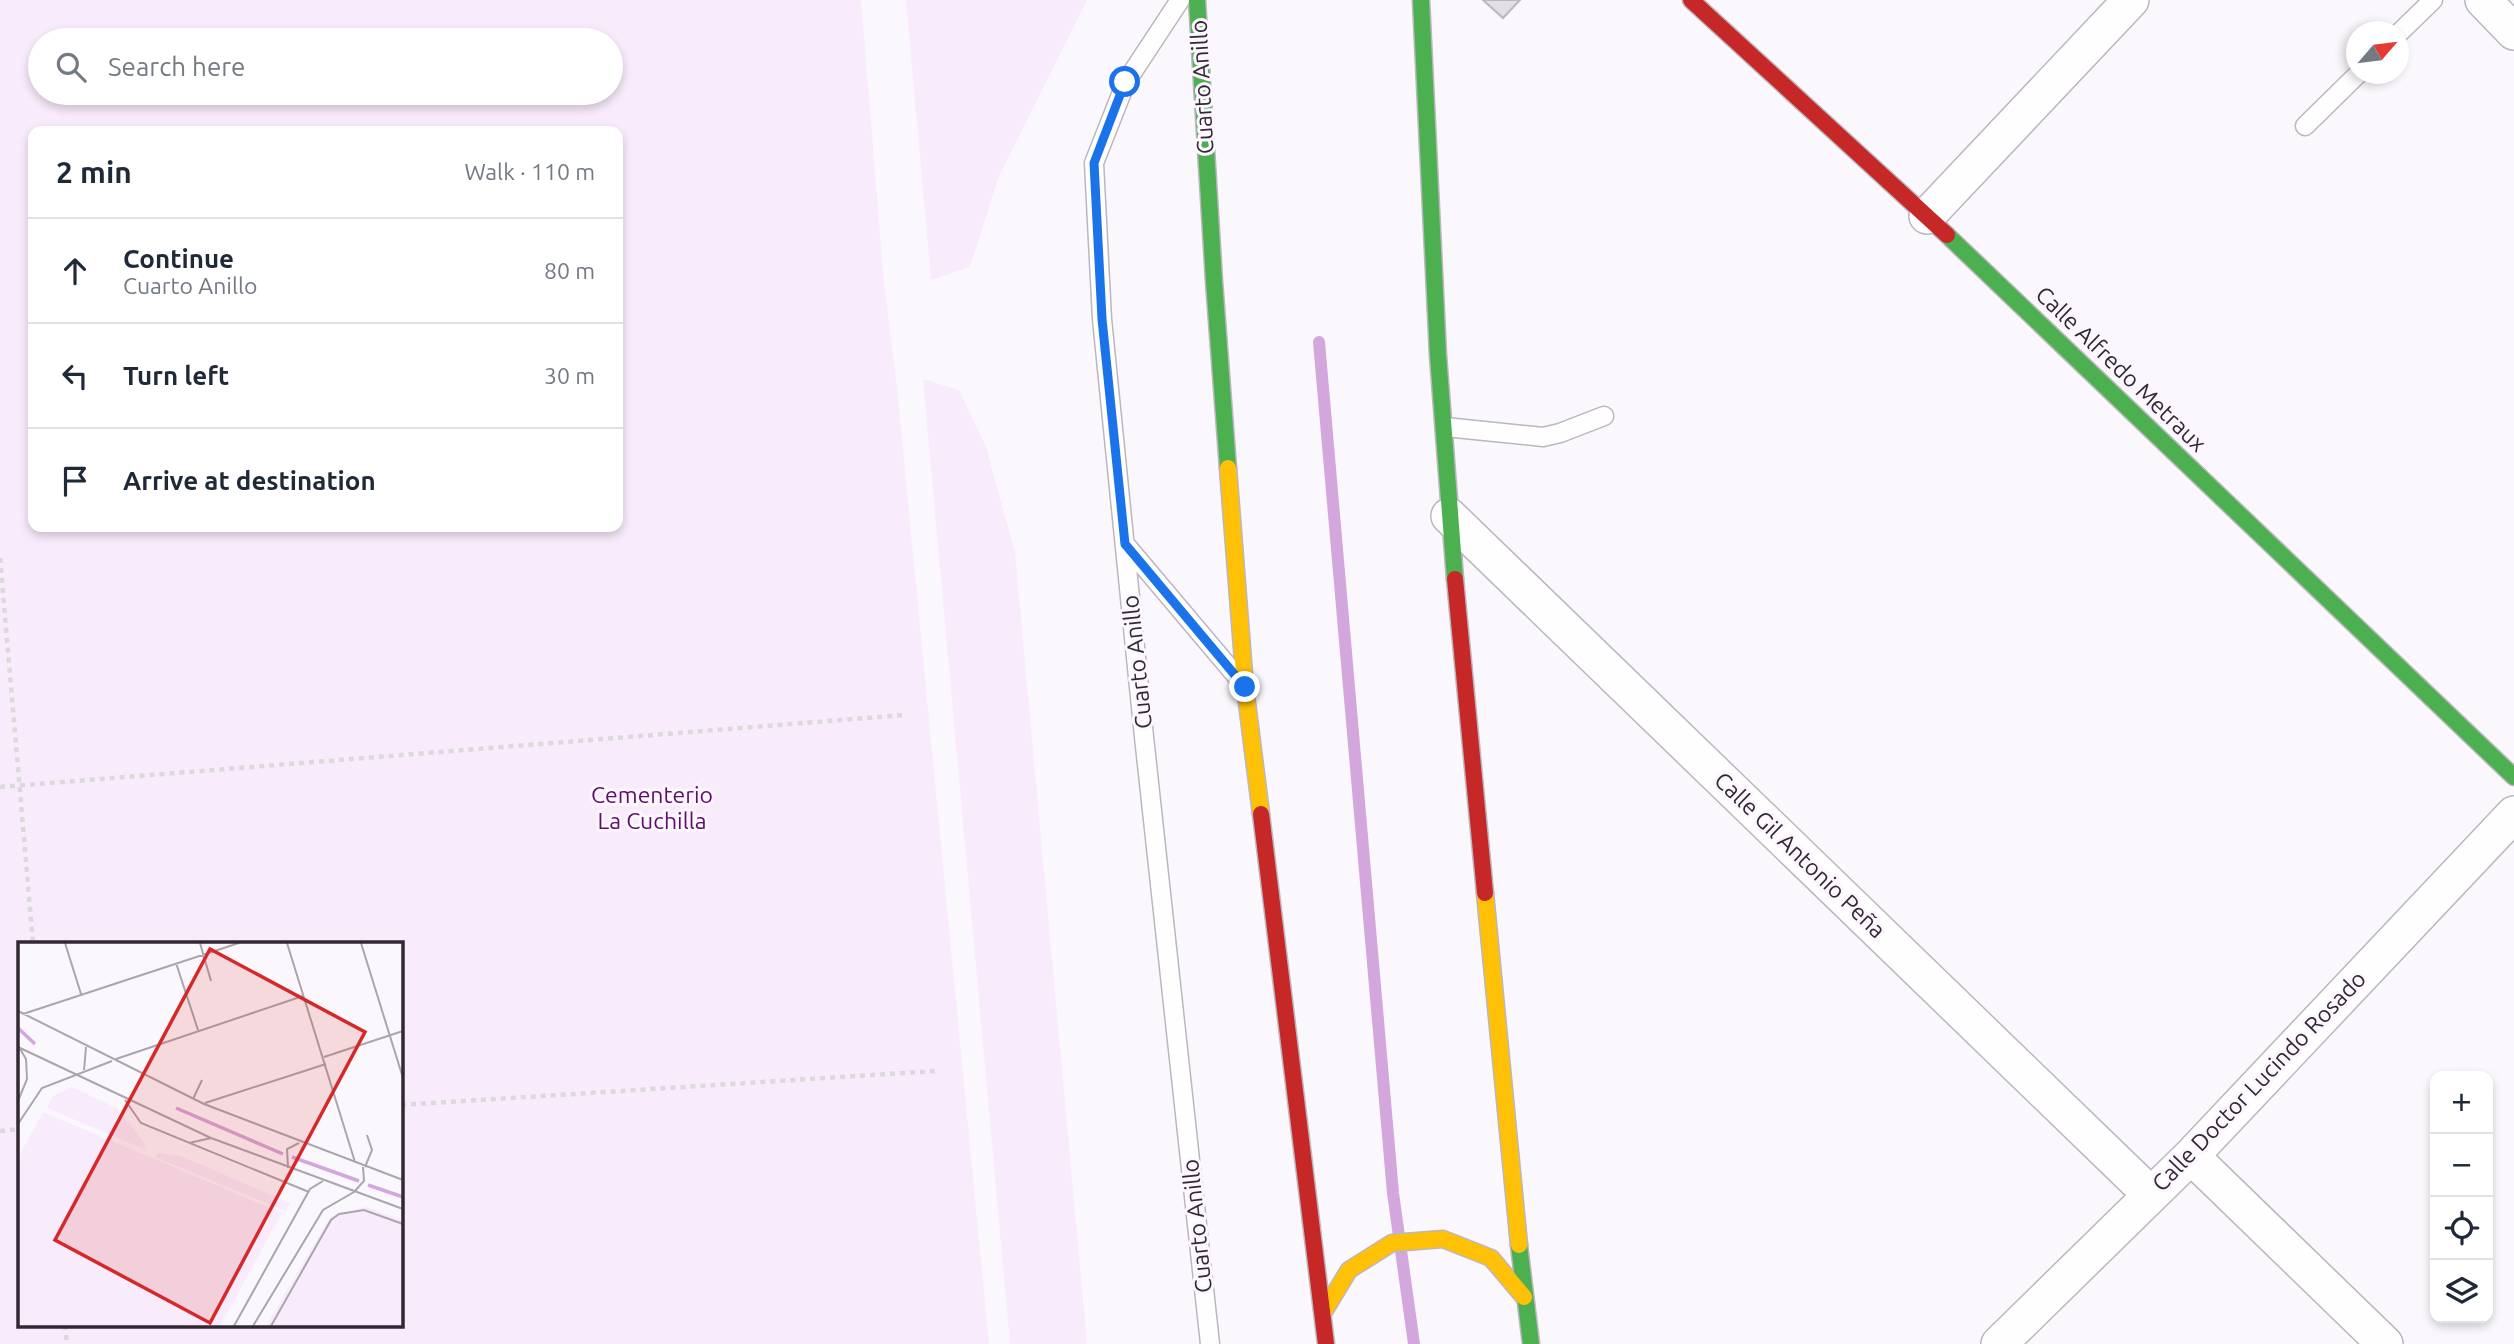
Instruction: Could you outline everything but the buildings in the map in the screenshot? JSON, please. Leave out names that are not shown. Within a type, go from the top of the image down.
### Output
[{"type":"main road","name":"Cuarto Anillo","points":[[1197,0],[1214,281],[1245,687],[1326,1344]]},
{"type":"main road","points":[[1421,0],[1438,355],[1449,516],[1524,1297],[1531,1344]]},
{"type":"main road","name":"Calle Alfredo Metraux","points":[[1691,0],[1927,216],[2514,777]]},
{"type":"main road","points":[[1323,1313],[1349,1270],[1392,1243],[1443,1239],[1490,1258],[1524,1297]]},
{"type":"street","points":[[1927,216],[2131,0]]},
{"type":"street","points":[[2483,0],[2514,32]]},
{"type":"street","name":"Calle Gil Antonio Peña","points":[[1449,516],[2151,1195]]},
{"type":"street","name":"Calle Doctor Lucindo Rosado","points":[[1999,1344],[2191,1156],[2514,814]]},
{"type":"street","points":[[2191,1156],[2385,1344]]},
{"type":"lane","name":"Cuarto Anillo","points":[[1180,0],[1125,82],[1094,163],[1102,319],[1210,1344]]},
{"type":"lane","points":[[2409,24],[2434,0]]},
{"type":"lane","points":[[2305,125],[2348,84]]},
{"type":"lane","points":[[1445,427],[1543,437],[1604,416]]},
{"type":"lane","points":[[1125,544],[1245,687]]},
{"type":"path","points":[[0,558],[33,942]]},
{"type":"path","points":[[0,787],[904,715]]},
{"type":"path","points":[[402,1105],[935,1071]]},
{"type":"path","points":[[0,1131],[18,1129]]},
{"type":"path","points":[[65,1326],[66,1344]]},
{"type":"green space","name":"Cementerio La Cuchilla","points":[[0,0],[861,0],[884,283],[897,387],[989,1344],[0,1344]]},
{"type":"green space","points":[[906,0],[1087,0],[999,176],[970,267],[931,280]]},
{"type":"green space","points":[[923,379],[959,390],[986,447],[1015,553],[1087,1344],[1010,1344]]},
{"type":"waterway","points":[[1319,342],[1393,1193],[1414,1344]]},
{"type":"traffic: fast","points":[[1197,0],[1228,468]]},
{"type":"traffic: fast","points":[[1421,0],[1438,355],[1455,579]]},
{"type":"traffic: fast","points":[[1947,235],[2514,777]]},
{"type":"traffic: fast","points":[[1519,1245],[1531,1344]]},
{"type":"traffic: slow","points":[[1228,468],[1245,687],[1261,814]]},
{"type":"traffic: slow","points":[[1485,893],[1519,1245]]},
{"type":"traffic: slow","points":[[1323,1313],[1349,1270],[1392,1243],[1443,1239],[1491,1258],[1524,1297]]},
{"type":"traffic: jam","points":[[1691,0],[1947,235]]},
{"type":"traffic: jam","points":[[1455,579],[1485,893]]},
{"type":"traffic: jam","points":[[1261,814],[1326,1344]]},
{"type":"route","points":[[1125,82],[1094,163],[1102,319],[1125,544],[1245,687]]}]
